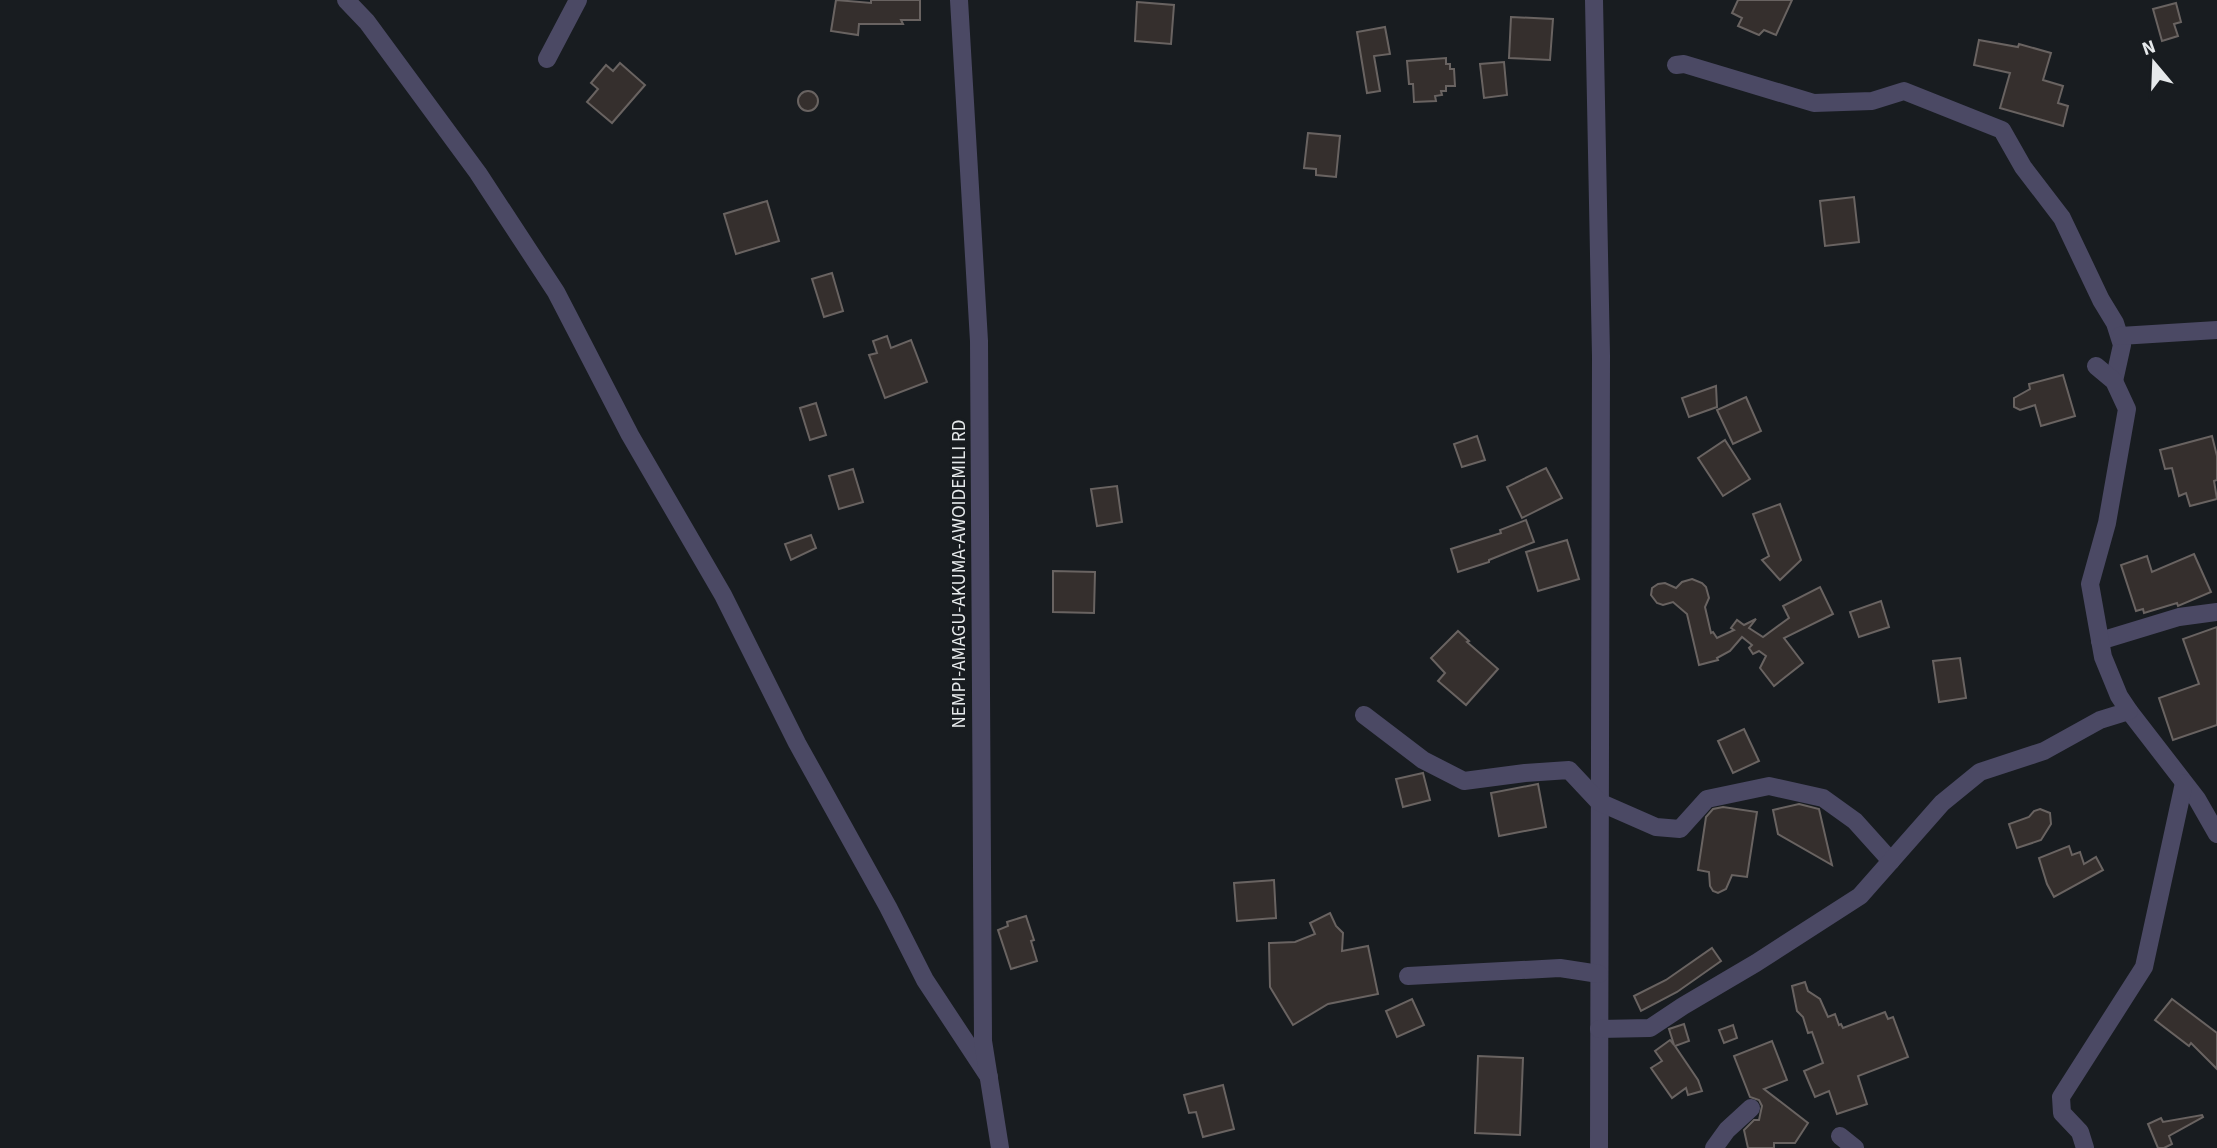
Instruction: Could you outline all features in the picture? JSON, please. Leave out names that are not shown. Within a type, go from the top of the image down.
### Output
[{"type":"street","points":[[346,0],[367,22],[478,173],[556,292],[630,435],[723,595],[797,743],[925,979],[989,1077]]},
{"type":"street","points":[[547,59],[578,0]]},
{"type":"street","name":"NEMPI-AMAGU-AKUMA-AWOIDEMILI RD","points":[[959,0],[979,341],[983,1041],[1000,1148]]},
{"type":"street","points":[[1594,0],[1601,356],[1599,1148]]},
{"type":"street","points":[[1676,65],[1696,67],[1814,103],[1872,101],[1903,91],[2002,130],[2023,167],[2062,218],[2101,300],[2115,323],[2122,345],[2114,381]]},
{"type":"street","points":[[2120,336],[2217,330]]},
{"type":"street","points":[[2096,366],[2114,381],[2127,410],[2107,523],[2090,584],[2103,657],[2119,696],[2197,799],[2217,834]]},
{"type":"street","points":[[2100,641],[2179,617],[2217,612]]},
{"type":"street","points":[[1599,1029],[1650,1028],[1756,964],[1860,896],[1942,803],[1980,772],[2044,751],[2100,720],[2129,711]]},
{"type":"street","points":[[1364,715],[1423,760],[1464,781],[1569,770],[1599,802],[1656,827],[1680,829],[1707,799],[1769,786],[1823,798],[1856,821],[1891,861]]},
{"type":"street","points":[[2085,1148],[2080,1132],[2062,1113],[2061,1097],[2144,967],[2184,783]]},
{"type":"street","points":[[1408,976],[1560,968],[1599,974]]},
{"type":"street","points":[[1714,1148],[1727,1130],[1751,1108]]},
{"type":"street","points":[[1840,1136],[1855,1148]]},
{"type":"building","points":[[836,0],[871,3],[871,0],[920,0],[920,20],[901,20],[903,24],[859,24],[858,35],[831,31]]},
{"type":"building","points":[[1738,0],[1792,0],[1776,35],[1764,30],[1759,35],[1738,26],[1742,18],[1732,13]]},
{"type":"building","points":[[1137,2],[1174,5],[1171,44],[1135,41]]},
{"type":"building","points":[[2176,3],[2181,22],[2174,24],[2178,36],[2162,41],[2153,9]]},
{"type":"building","points":[[1511,17],[1553,19],[1550,60],[1509,58]]},
{"type":"building","points":[[1385,27],[1390,54],[1374,56],[1380,91],[1367,93],[1357,32]]},
{"type":"building","points":[[1979,40],[2018,47],[2019,44],[2051,53],[2043,80],[2063,86],[2058,103],[2068,106],[2063,126],[2000,108],[2010,73],[1974,65]]},
{"type":"building","points":[[1446,58],[1446,64],[1450,64],[1450,69],[1454,69],[1455,86],[1446,86],[1446,91],[1441,91],[1442,95],[1435,96],[1436,101],[1414,102],[1407,61]]},
{"type":"building","points":[[1504,62],[1507,95],[1484,98],[1480,64]]},
{"type":"building","points":[[620,63],[645,85],[612,123],[587,102],[598,89],[591,83],[606,65],[613,71]]},
{"type":"building","points":[[808,91],[815,94],[818,101],[815,108],[808,111],[801,108],[798,101],[801,94]]},
{"type":"building","points":[[1308,133],[1340,136],[1336,177],[1316,175],[1316,169],[1304,168]]},
{"type":"building","points":[[1854,197],[1859,242],[1825,246],[1820,201]]},
{"type":"building","points":[[767,201],[779,241],[736,254],[724,214]]},
{"type":"building","points":[[832,273],[843,311],[824,317],[812,279]]},
{"type":"building","points":[[887,336],[891,348],[911,340],[927,382],[885,398],[869,355],[877,353],[873,341]]},
{"type":"building","points":[[2063,375],[2075,416],[2041,426],[2035,405],[2020,410],[2014,407],[2014,398],[2030,389],[2029,384]]},
{"type":"building","points":[[1716,386],[1717,407],[1689,417],[1682,398]]},
{"type":"building","points":[[1746,397],[1761,431],[1733,444],[1717,410]]},
{"type":"building","points":[[816,403],[826,435],[810,440],[800,408]]},
{"type":"building","points":[[1477,436],[1485,460],[1462,467],[1454,444]]},
{"type":"building","points":[[2212,436],[2217,456],[2217,480],[2214,481],[2217,499],[2190,506],[2186,493],[2179,496],[2172,468],[2165,469],[2160,450]]},
{"type":"building","points":[[1725,440],[1750,479],[1723,496],[1698,458]]},
{"type":"building","points":[[1546,468],[1562,498],[1522,518],[1507,487]]},
{"type":"building","points":[[853,469],[863,502],[839,509],[829,476]]},
{"type":"building","points":[[1117,486],[1122,522],[1097,526],[1091,489]]},
{"type":"building","points":[[1780,504],[1801,560],[1780,580],[1762,560],[1769,556],[1753,514]]},
{"type":"building","points":[[1526,520],[1534,542],[1458,572],[1451,549],[1501,533],[1500,530]]},
{"type":"building","points":[[811,535],[816,548],[791,560],[785,544]]},
{"type":"building","points":[[1567,540],[1579,579],[1538,591],[1526,552]]},
{"type":"building","points":[[2194,554],[2211,592],[2178,606],[2177,603],[2144,613],[2143,609],[2136,611],[2121,565],[2147,556],[2152,572]]},
{"type":"building","points":[[1053,571],[1095,572],[1094,613],[1053,612]]},
{"type":"building","points":[[1692,579],[1706,587],[1709,598],[1705,607],[1711,633],[1717,638],[1734,630],[1731,628],[1737,620],[1744,625],[1756,619],[1749,628],[1763,637],[1789,618],[1783,606],[1820,587],[1833,614],[1784,638],[1803,663],[1774,686],[1760,668],[1766,656],[1759,651],[1753,654],[1749,648],[1752,645],[1742,637],[1730,651],[1717,658],[1718,660],[1699,665],[1687,614],[1673,602],[1663,605],[1657,603],[1651,595],[1652,588],[1658,584],[1665,583],[1676,588],[1682,582]]},
{"type":"building","points":[[1881,601],[1889,627],[1859,637],[1850,612]]},
{"type":"building","points":[[2217,627],[2217,725],[2173,740],[2159,698],[2199,684],[2183,639]]},
{"type":"building","points":[[1458,631],[1498,669],[1466,705],[1438,681],[1445,673],[1431,658]]},
{"type":"building","points":[[1960,658],[1966,698],[1939,702],[1933,661]]},
{"type":"building","points":[[1744,729],[1759,761],[1733,773],[1718,741]]},
{"type":"building","points":[[1423,773],[1430,800],[1403,807],[1396,779]]},
{"type":"building","points":[[1538,784],[1546,827],[1499,836],[1491,793]]},
{"type":"building","points":[[1799,804],[1819,809],[1832,865],[1778,834],[1773,810]]},
{"type":"building","points":[[1723,807],[1757,812],[1747,877],[1732,875],[1726,889],[1718,893],[1710,886],[1709,872],[1698,870],[1706,817],[1713,809]]},
{"type":"building","points":[[2040,809],[2050,813],[2051,824],[2041,840],[2017,848],[2009,824],[2029,817]]},
{"type":"building","points":[[2069,846],[2072,855],[2080,852],[2084,864],[2096,857],[2103,870],[2054,897],[2039,858]]},
{"type":"building","points":[[1274,880],[1276,918],[1237,921],[1234,883]]},
{"type":"building","points":[[1330,913],[1343,933],[1342,951],[1368,946],[1378,994],[1328,1004],[1293,1025],[1270,987],[1269,943],[1295,942],[1315,934],[1310,923]]},
{"type":"building","points":[[1026,916],[1037,961],[1011,969],[998,930],[1008,926],[1007,922]]},
{"type":"building","points":[[1712,948],[1721,961],[1677,992],[1641,1011],[1634,996],[1666,980]]},
{"type":"building","points":[[1805,982],[1808,991],[1820,999],[1828,1017],[1835,1014],[1843,1028],[1885,1012],[1888,1019],[1893,1017],[1908,1057],[1858,1076],[1867,1104],[1837,1114],[1829,1091],[1815,1097],[1804,1071],[1823,1063],[1812,1032],[1808,1033],[1803,1017],[1797,1011],[1792,986]]},
{"type":"building","points":[[1412,999],[1424,1025],[1397,1037],[1386,1011]]},
{"type":"building","points":[[2172,999],[2217,1033],[2217,1069],[2191,1043],[2189,1046],[2155,1020]]},
{"type":"building","points":[[1684,1024],[1689,1041],[1675,1046],[1698,1080],[1702,1091],[1688,1095],[1686,1088],[1672,1098],[1651,1068],[1662,1061],[1655,1051],[1670,1040],[1674,1045],[1669,1029]]},
{"type":"building","points":[[1733,1025],[1737,1038],[1724,1043],[1719,1030]]},
{"type":"building","points":[[1772,1041],[1787,1080],[1764,1089],[1808,1123],[1795,1143],[1774,1143],[1774,1148],[1748,1148],[1744,1130],[1754,1120],[1759,1120],[1762,1106],[1759,1100],[1750,1097],[1734,1056]]},
{"type":"building","points":[[1478,1056],[1523,1058],[1520,1135],[1475,1133]]},
{"type":"building","points":[[1223,1085],[1234,1129],[1203,1137],[1196,1112],[1189,1113],[1184,1095]]},
{"type":"building","points":[[2202,1115],[2203,1117],[2169,1136],[2172,1144],[2158,1148],[2148,1124],[2161,1118],[2163,1122]]}]
